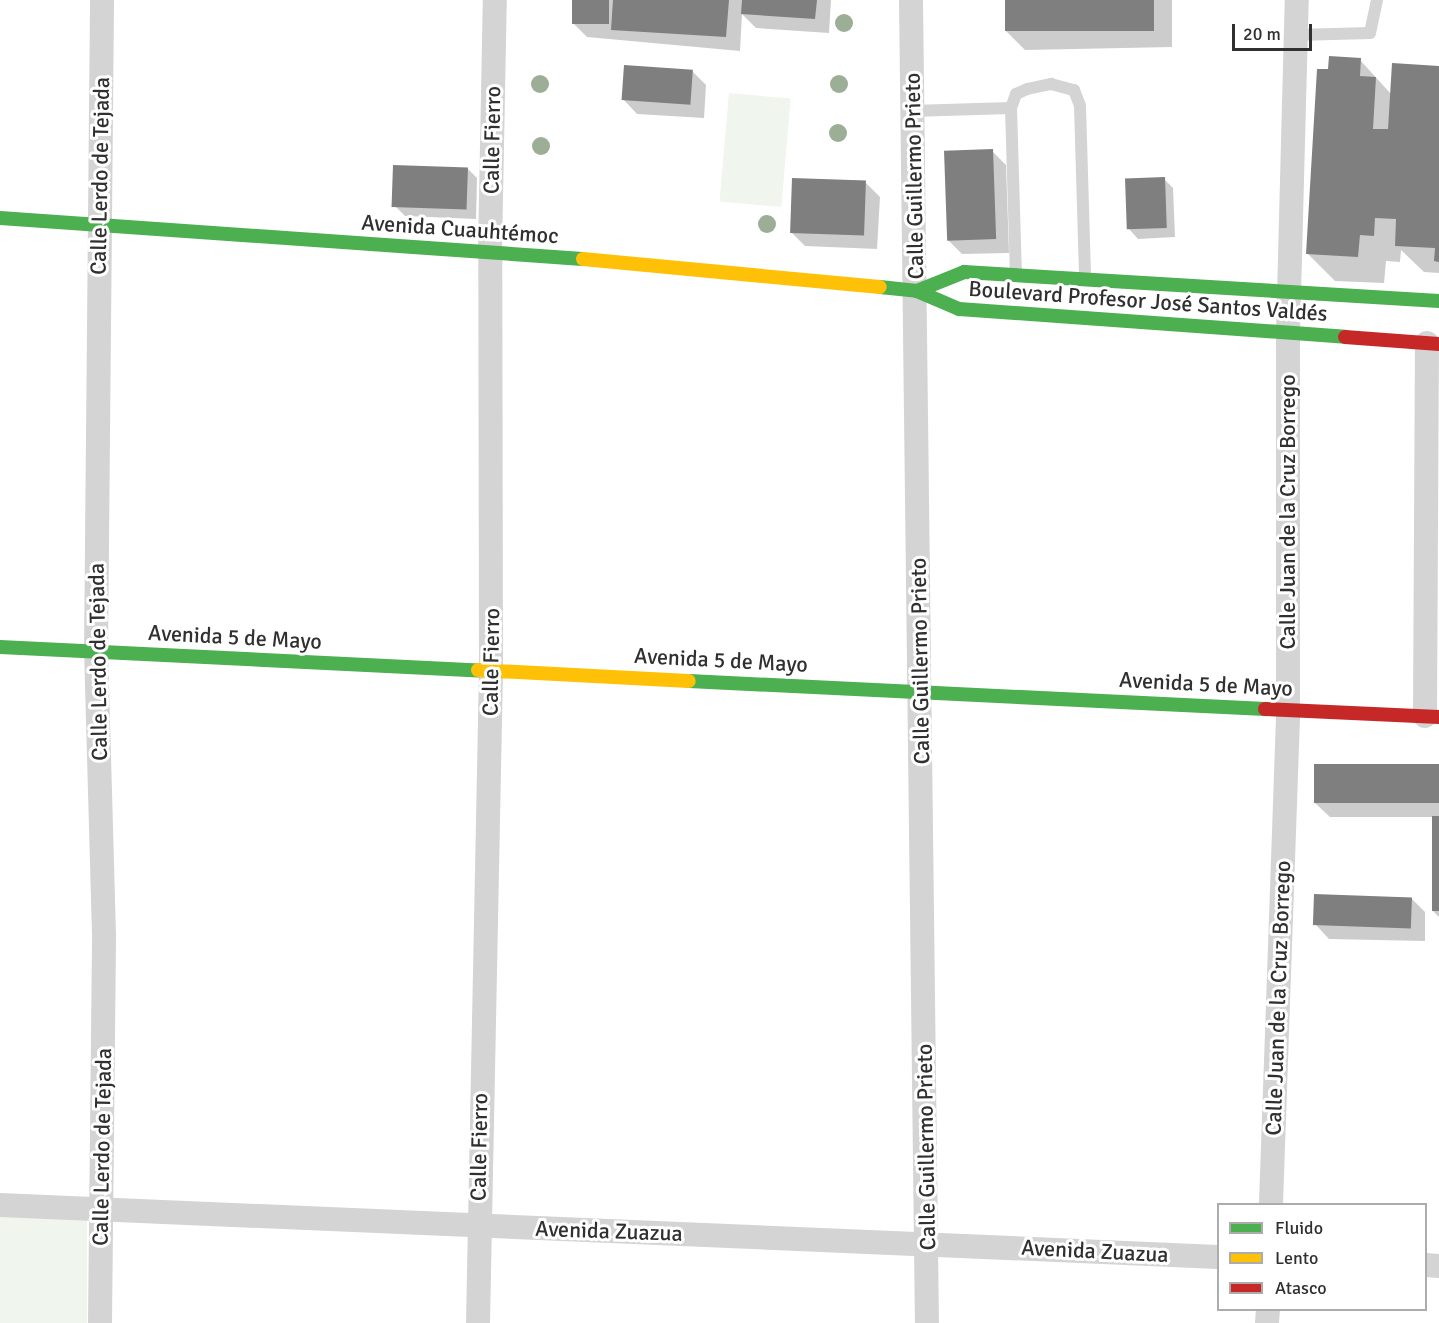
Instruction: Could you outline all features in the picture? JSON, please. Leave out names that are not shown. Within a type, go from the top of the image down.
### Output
[{"type":"main road","name":"Avenida Cuauhtémoc","points":[[0,218],[490,250],[917,291]]},
{"type":"main road","name":"Boulevard Profesor José Santos Valdés","points":[[917,291],[964,272],[1289,290],[1439,301]]},
{"type":"main road","name":"Boulevard Profesor José Santos Valdés","points":[[917,291],[959,309],[1433,343]]},
{"type":"main road","name":"Avenida 5 de Mayo","points":[[0,647],[1432,716]]},
{"type":"street","name":"Calle Lerdo de Tejada","points":[[100,1323],[104,935],[96,652],[102,0]]},
{"type":"street","name":"Calle Fierro","points":[[478,1323],[477,1226],[491,669],[490,250],[495,0]]},
{"type":"street","name":"Calle Guillermo Prieto","points":[[911,0],[912,249],[917,291],[927,1323]]},
{"type":"street","name":"Calle Juan de la Cruz Borrego","points":[[1270,1203],[1288,709],[1288,333],[1297,0]]},
{"type":"street","points":[[1432,716],[1433,343]]},
{"type":"street","name":"Avenida Zuazua","points":[[0,1205],[102,1206],[477,1226],[928,1243],[1217,1257]]},
{"type":"lane","points":[[1296,35],[1371,33],[1377,0]]},
{"type":"lane","points":[[1016,274],[1011,108],[1016,94],[1051,84],[1074,90],[1080,106],[1085,278]]},
{"type":"lane","points":[[911,111],[1011,108]]},
{"type":"shaded area","points":[[729,93],[791,98],[781,207],[720,202]]},
{"type":"shaded area","points":[[0,1217],[87,1217],[87,1323],[0,1323]]},
{"type":"building","points":[[572,0],[609,0],[609,24],[572,24]]},
{"type":"building","points":[[613,0],[729,0],[726,37],[611,30]]},
{"type":"building","points":[[742,0],[817,0],[815,19],[741,14]]},
{"type":"building","points":[[1005,0],[1154,0],[1154,31],[1005,31]]},
{"type":"building","points":[[1329,56],[1361,58],[1360,76],[1376,77],[1373,129],[1388,129],[1392,63],[1439,66],[1439,262],[1434,261],[1435,248],[1395,246],[1396,219],[1375,218],[1374,236],[1360,235],[1358,257],[1306,254],[1317,69],[1328,69]]},
{"type":"building","points":[[624,65],[693,70],[690,105],[622,100]]},
{"type":"building","points":[[993,149],[996,239],[947,241],[944,151]]},
{"type":"building","points":[[393,165],[468,168],[466,210],[392,207]]},
{"type":"building","points":[[1165,177],[1167,228],[1127,229],[1125,178]]},
{"type":"building","points":[[792,178],[866,181],[864,236],[790,233]]},
{"type":"building","points":[[1314,764],[1439,764],[1439,803],[1314,803]]},
{"type":"building","points":[[1432,816],[1439,816],[1439,911],[1432,911]]},
{"type":"building","points":[[1314,894],[1412,897],[1411,928],[1313,925]]},
{"type":"traffic: fast","points":[[0,218],[583,259]]},
{"type":"traffic: fast","points":[[917,291],[964,272],[1439,301]]},
{"type":"traffic: fast","points":[[880,287],[917,291],[959,309],[1345,337]]},
{"type":"traffic: fast","points":[[0,647],[478,670]]},
{"type":"traffic: fast","points":[[689,681],[1265,709]]},
{"type":"traffic: slow","points":[[583,259],[880,287]]},
{"type":"traffic: slow","points":[[478,670],[689,681]]},
{"type":"traffic: jam","points":[[1345,337],[1439,344]]},
{"type":"traffic: jam","points":[[1265,709],[1439,717]]}]
